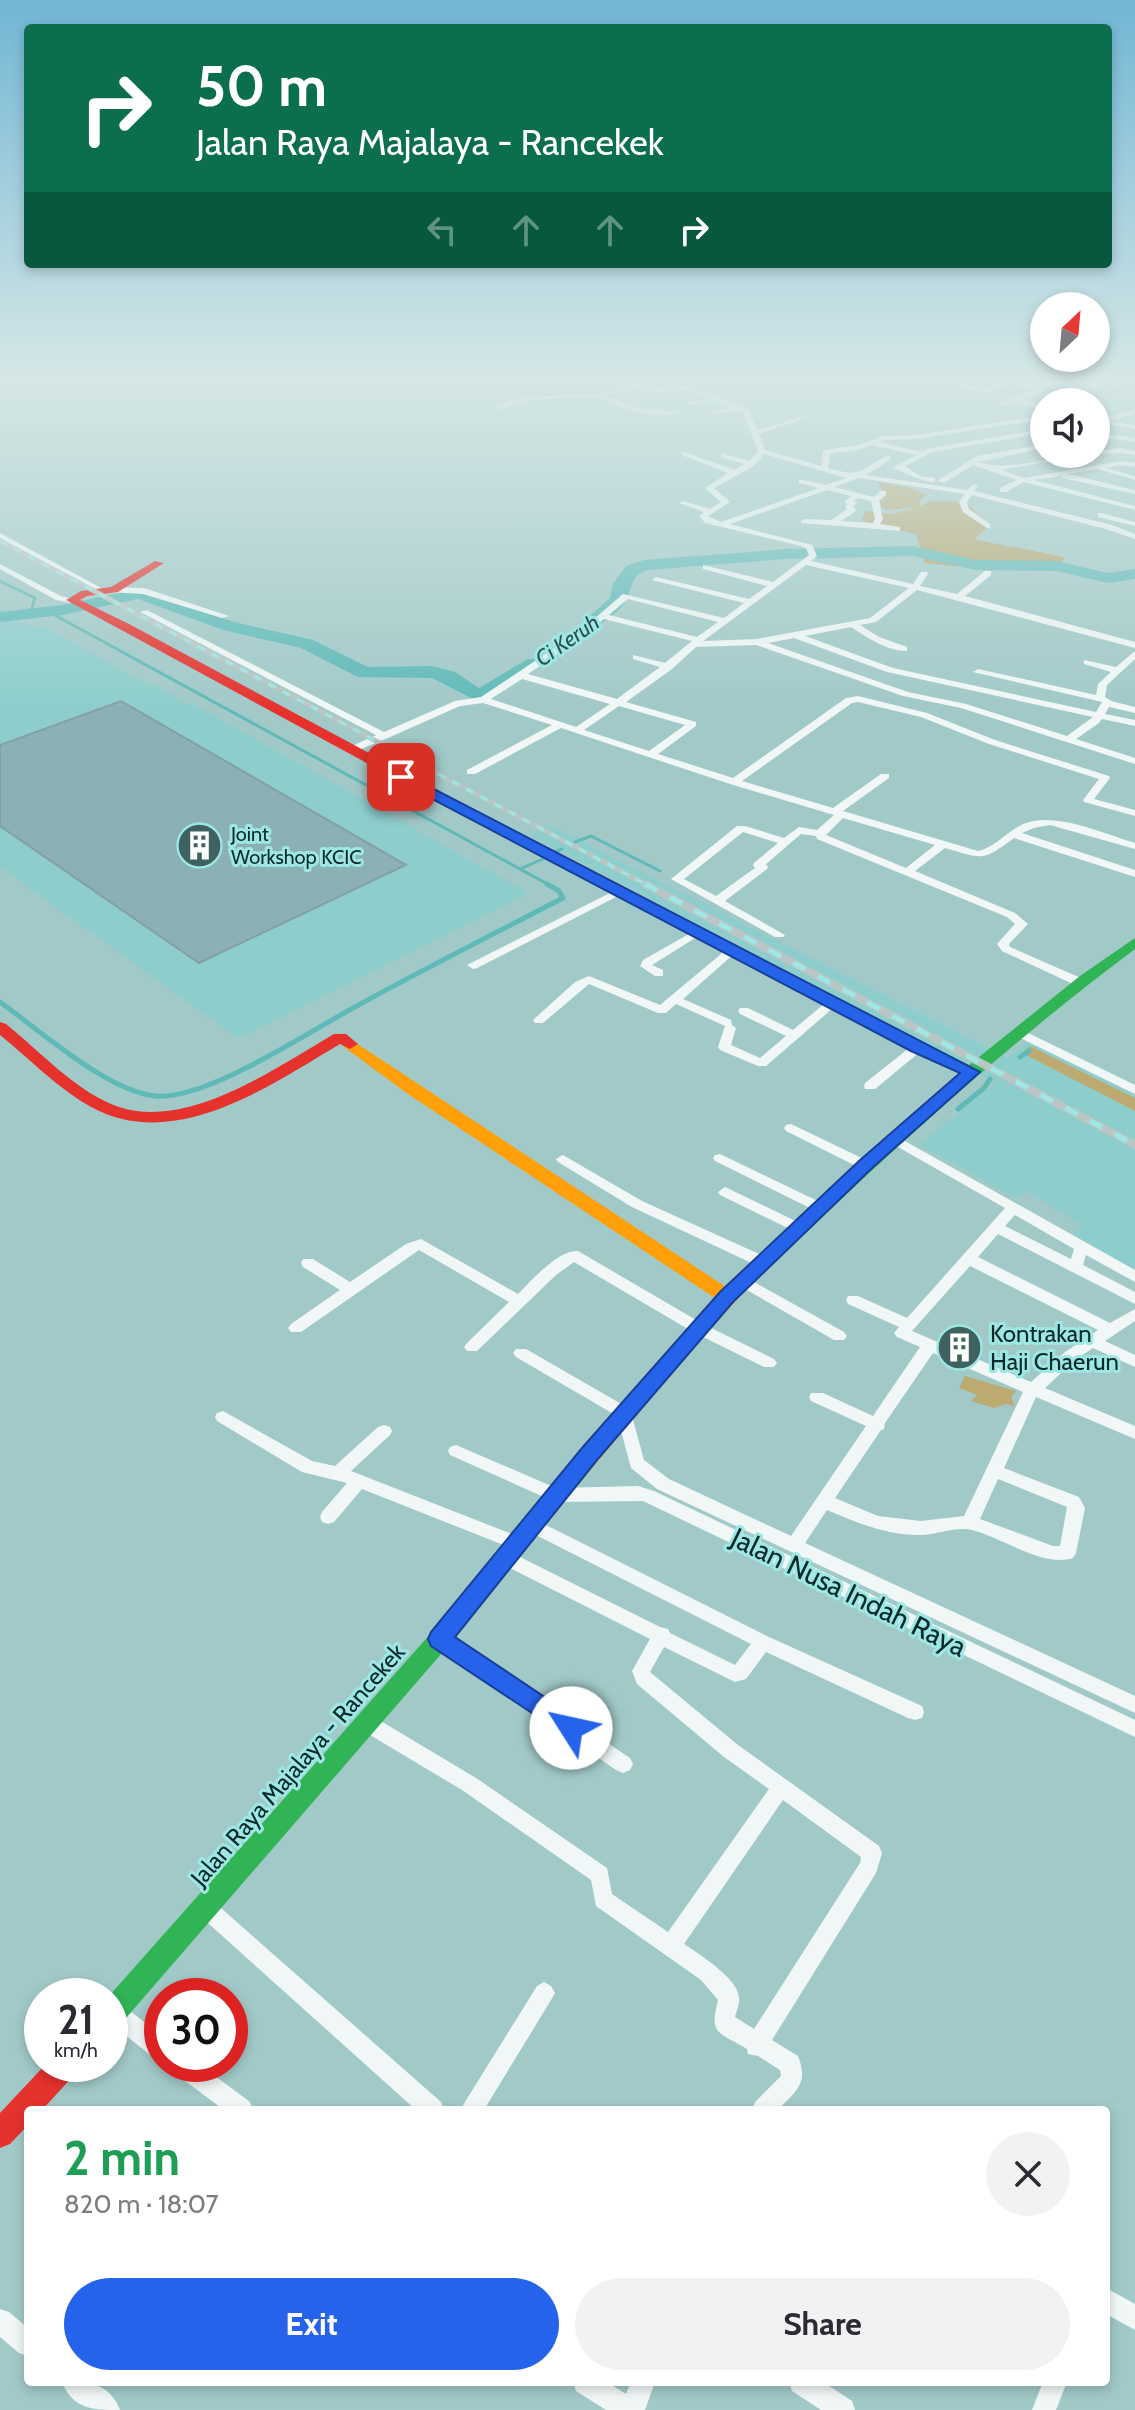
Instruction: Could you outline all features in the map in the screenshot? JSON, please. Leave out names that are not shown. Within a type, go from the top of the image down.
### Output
[{"type":"street","points":[[711,486],[709,488],[726,502],[704,518],[800,543],[809,556],[914,588],[959,597],[1135,645]]},
{"type":"street","points":[[909,486],[925,490],[957,486]]},
{"type":"street","points":[[978,486],[963,502],[966,510],[987,526]]},
{"type":"street","points":[[987,486],[1092,521],[1135,539]]},
{"type":"street","points":[[989,486],[1109,527],[1135,539]]},
{"type":"street","points":[[1003,490],[1010,486]]},
{"type":"street","points":[[1049,486],[1135,508]]},
{"type":"street","points":[[1111,486],[1135,492]]},
{"type":"street","points":[[722,524],[824,487],[858,495],[876,504]]},
{"type":"street","points":[[875,525],[879,519],[876,504],[883,493]]},
{"type":"street","points":[[832,523],[853,509],[849,507],[853,503],[848,502],[858,495]]},
{"type":"street","points":[[1092,521],[1110,502]]},
{"type":"street","points":[[683,503],[712,512]]},
{"type":"street","points":[[1092,521],[1120,520],[1135,524]]},
{"type":"street","points":[[1109,527],[1120,520]]},
{"type":"street","points":[[805,521],[897,529]]},
{"type":"street","points":[[0,535],[106,591]]},
{"type":"street","points":[[579,729],[669,667],[696,642],[775,585],[809,556]]},
{"type":"street","points":[[106,591],[159,563]]},
{"type":"street","points":[[0,566],[59,598],[81,604],[696,933],[834,1002],[917,1048],[972,1072]]},
{"type":"street","points":[[706,567],[775,585]]},
{"type":"street","points":[[959,597],[988,573]]},
{"type":"street","points":[[605,617],[696,642],[757,642],[879,617],[914,588],[924,574]]},
{"type":"street","points":[[656,580],[751,602]]},
{"type":"street","points":[[81,604],[75,596],[106,591],[144,591],[225,616]]},
{"type":"street","points":[[484,700],[605,617],[626,596],[726,621]]},
{"type":"street","points":[[144,612],[385,736]]},
{"type":"street","points":[[851,623],[876,639],[904,649]]},
{"type":"street","points":[[795,635],[890,670],[1135,723]]},
{"type":"street","points":[[757,642],[906,694],[963,706],[1135,761]]},
{"type":"street","points":[[1069,739],[1096,721],[1103,701],[1103,684],[1135,654]]},
{"type":"street","points":[[636,657],[669,667]]},
{"type":"street","points":[[1087,662],[1115,670]]},
{"type":"street","points":[[978,672],[1135,710]]},
{"type":"street","points":[[523,676],[693,724],[650,755]]},
{"type":"street","points":[[734,782],[854,699],[924,715],[1003,746],[1105,778],[1088,800],[1135,813]]},
{"type":"street","points":[[351,750],[458,703],[484,700],[734,782],[943,844],[987,853],[1031,825],[1050,822],[1135,846]]},
{"type":"street","points":[[471,772],[562,724]]},
{"type":"street","points":[[1003,746],[1028,726]]},
{"type":"street","points":[[820,834],[838,813],[885,776]]},
{"type":"street","points":[[779,935],[677,879],[741,828],[786,842]]},
{"type":"street","points":[[717,901],[763,867],[758,865],[799,830],[820,834],[1011,915],[1022,924],[1003,944],[1006,949],[1079,982]]},
{"type":"street","points":[[1014,834],[1135,874]]},
{"type":"street","points":[[907,872],[943,844]]},
{"type":"street","points":[[473,965],[618,892]]},
{"type":"street","points":[[659,973],[646,966],[647,963],[696,933]]},
{"type":"street","name":"Jalan Raya Majalaya - Rancekek","points":[[128,1996],[440,1639],[555,1495],[727,1297],[865,1165],[1018,1032],[1079,982],[1135,942]]},
{"type":"street","points":[[539,1020],[587,981],[659,1010],[668,1007],[686,987],[731,951]]},
{"type":"street","points":[[676,1000],[729,1026],[724,1047],[762,1063],[834,1002]]},
{"type":"street","points":[[744,1011],[795,1036]]},
{"type":"street","points":[[0,1027],[116,1112],[160,1117],[205,1109],[340,1037],[727,1297]]},
{"type":"street","points":[[1018,1032],[1135,1090]]},
{"type":"street","points":[[870,1086],[917,1048]]},
{"type":"street","points":[[791,1128],[865,1165]]},
{"type":"street","points":[[896,1140],[1135,1277]]},
{"type":"street","points":[[720,1158],[821,1208]]},
{"type":"street","points":[[563,1159],[637,1204],[763,1262]]},
{"type":"street","points":[[725,1192],[801,1229]]},
{"type":"street","points":[[1014,1207],[902,1333],[1135,1433]]},
{"type":"street","points":[[997,1228],[1135,1299]]},
{"type":"street","points":[[296,1328],[411,1247],[421,1244],[520,1302]]},
{"type":"street","points":[[1075,1267],[1082,1247]]},
{"type":"street","points":[[472,1347],[573,1255],[698,1328],[769,1363]]},
{"type":"street","points":[[967,1258],[1111,1330]]},
{"type":"street","points":[[308,1263],[350,1289]]},
{"type":"street","points":[[745,1282],[839,1336]]},
{"type":"street","points":[[853,1300],[907,1324]]},
{"type":"street","points":[[970,1522],[1032,1390],[1091,1341],[1135,1314]]},
{"type":"street","points":[[1091,1341],[1135,1361]]},
{"type":"street","points":[[794,1545],[930,1345]]},
{"type":"street","points":[[521,1353],[624,1413]]},
{"type":"street","points":[[817,1397],[878,1425]]},
{"type":"street","name":"Jalan Nusa Indah Raya","points":[[624,1413],[637,1463],[663,1484],[794,1545],[1135,1728]]},
{"type":"street","points":[[223,1417],[308,1467],[338,1473],[510,1550],[739,1674],[763,1642]]},
{"type":"street","points":[[338,1473],[384,1431]]},
{"type":"street","points":[[456,1451],[555,1495]]},
{"type":"street","points":[[826,1502],[876,1523],[898,1527],[921,1528],[970,1522],[1052,1553],[1067,1553],[1076,1518],[1077,1508],[1073,1502],[994,1471]]},
{"type":"street","points":[[328,1517],[358,1482]]},
{"type":"street","name":"Jalan Nusa Indah Raya","points":[[555,1495],[638,1493],[648,1496],[925,1618],[1135,1705]]},
{"type":"street","points":[[532,1525],[763,1642],[915,1712]]},
{"type":"street","points":[[662,1634],[641,1671],[643,1678],[780,1789],[872,1856],[810,1963],[756,2046]]},
{"type":"street","points":[[440,1639],[623,1764]]},
{"type":"street","points":[[367,1723],[459,1777],[600,1875],[603,1899],[708,1973],[712,1982],[729,1997],[723,2022],[756,2046],[790,2064],[792,2080],[767,2106]]},
{"type":"street","points":[[670,1947],[780,1789]]},
{"type":"street","points":[[206,1908],[429,2106]]},
{"type":"street","points":[[473,2106],[544,1993]]},
{"type":"street","points":[[26,2106],[48,2082]]},
{"type":"street","points":[[205,2082],[237,2106]]},
{"type":"street","points":[[0,2134],[24,2108]]},
{"type":"street","points":[[1110,2302],[1135,2318]]},
{"type":"street","points":[[0,2321],[24,2341]]},
{"type":"street","points":[[79,2386],[108,2410]]},
{"type":"street","points":[[592,2386],[631,2410],[641,2386]]},
{"type":"street","points":[[807,2386],[843,2410]]},
{"type":"street","points":[[1044,2410],[1053,2386]]},
{"type":"shaded area","points":[[880,486],[908,487],[926,495],[920,506],[931,501],[966,502],[989,526],[975,539],[1065,558],[1055,569],[969,568],[925,563],[916,534],[873,526],[862,520],[865,511],[892,514],[919,507],[882,508],[879,500],[884,493]]},
{"type":"shaded area","points":[[0,609],[33,628],[44,626],[150,686],[154,685],[188,704],[192,703],[528,893],[239,1039],[0,867]]},
{"type":"shaded area","points":[[549,825],[1007,1057],[1028,1042],[1135,1095],[1135,1271],[1072,1235],[1082,1225],[1026,1191],[1016,1199],[919,1144],[996,1083],[530,835]]},
{"type":"shaded area","points":[[1030,1046],[1135,1098],[1135,1111],[1022,1053]]},
{"type":"shaded area","points":[[965,1376],[1016,1391],[1011,1397],[1015,1406],[1006,1404],[994,1408],[971,1401],[977,1395],[959,1388]]},
{"type":"building","name":"Joint Workshop KCIC","points":[[121,701],[406,865],[199,963],[0,826],[0,745]]},
{"type":"waterway","name":"Ci Keruh","points":[[591,623],[618,600],[621,584],[632,570],[644,565],[786,554],[913,551],[976,565],[1057,566],[1108,578],[1135,574]]},
{"type":"waterway","points":[[0,581],[35,598],[30,614]]},
{"type":"waterway","name":"Ci Keruh","points":[[0,617],[62,610],[139,594],[229,626],[307,644],[365,673],[432,672],[448,676],[475,694],[486,694],[534,663]]},
{"type":"waterway","points":[[49,612],[551,886]]},
{"type":"waterway","points":[[575,842],[591,836],[660,871]]},
{"type":"waterway","points":[[555,852],[562,849]]},
{"type":"waterway","points":[[520,869],[545,858]]},
{"type":"waterway","points":[[0,1002],[74,1058],[116,1083],[155,1096],[176,1095],[201,1088],[256,1063],[379,994],[563,898],[559,891],[547,884]]},
{"type":"waterway","points":[[1020,1057],[1029,1051]]},
{"type":"waterway","points":[[958,1109],[984,1088],[990,1079]]},
{"type":"railway","points":[[0,541],[649,886]]},
{"type":"railway","points":[[645,884],[1135,1145]]},
{"type":"traffic: fast","points":[[405,778],[917,1048],[972,1072]]},
{"type":"traffic: fast","points":[[760,1265],[989,1056],[1135,942]]},
{"type":"traffic: fast","points":[[128,1994],[440,1639],[556,1496]]},
{"type":"traffic: slow","points":[[350,1044],[414,1090],[727,1297]]},
{"type":"traffic: slow","points":[[556,1496],[680,1348],[760,1265]]},
{"type":"traffic: jam","points":[[159,563],[114,590],[85,593],[71,600],[125,626],[405,778]]},
{"type":"traffic: jam","points":[[0,1027],[54,1073],[98,1104],[142,1117],[171,1116],[201,1109],[261,1083],[340,1037],[350,1044]]},
{"type":"traffic: jam","points":[[26,2106],[48,2082]]},
{"type":"traffic: jam","points":[[0,2134],[24,2108]]},
{"type":"place","name":"Joint Workshop KCIC","points":[[200,845]]},
{"type":"place","name":"Kontrakan Haji Chaerun","points":[[959,1348]]},
{"type":"route","points":[[401,777],[917,1048],[972,1072],[865,1165],[727,1297],[589,1454],[440,1639],[571,1728]]}]
